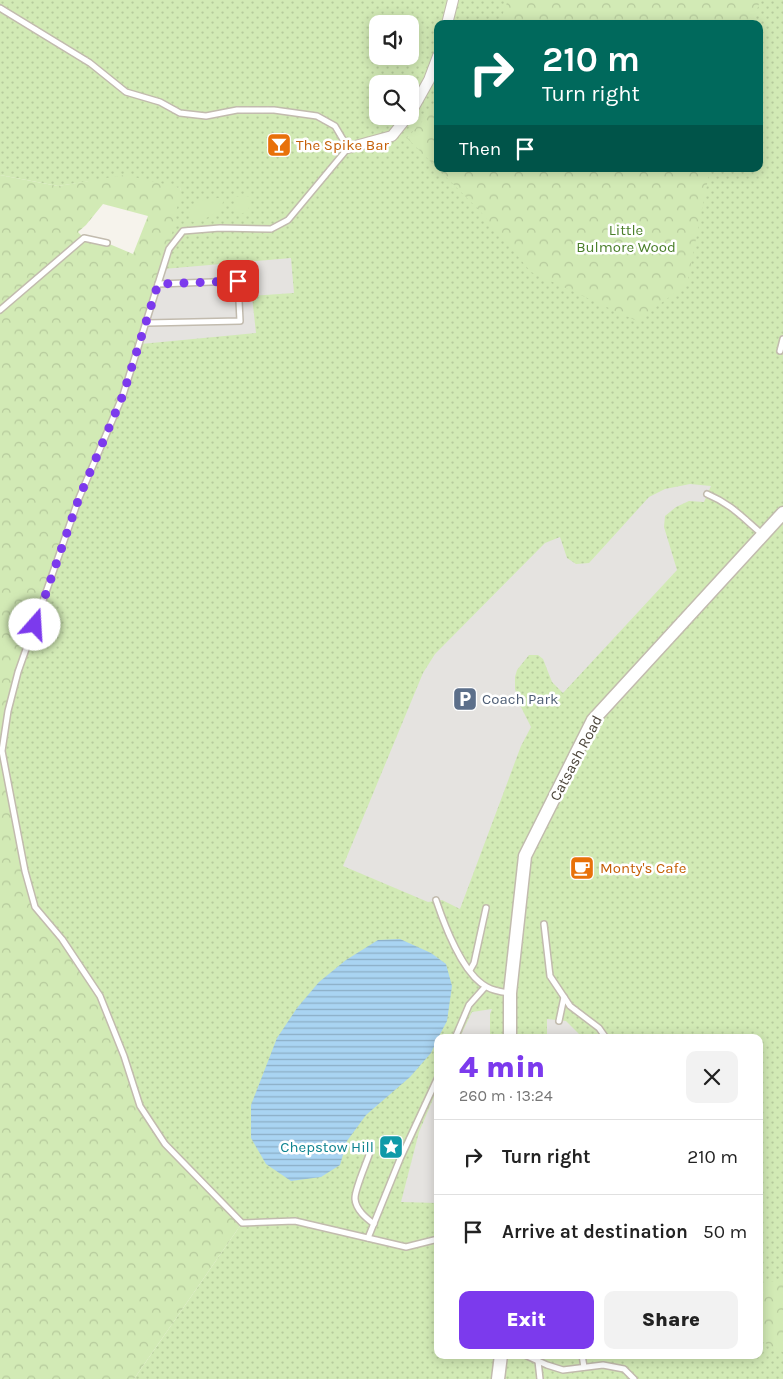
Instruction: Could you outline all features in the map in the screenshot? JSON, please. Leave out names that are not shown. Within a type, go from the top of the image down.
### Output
[{"type":"street","points":[[448,20],[453,0]]},
{"type":"street","points":[[419,98],[434,67]]},
{"type":"street","points":[[348,148],[392,136],[401,125]]},
{"type":"street","name":"Catsash Road","points":[[510,1034],[510,993],[525,856],[592,720],[783,513]]},
{"type":"street","points":[[498,1379],[500,1359]]},
{"type":"lane","points":[[0,8],[90,63],[126,92],[160,102],[180,113],[206,116],[236,110],[274,110],[317,116],[334,126],[348,148],[288,220],[271,229],[220,228],[183,231],[170,249],[123,395],[79,498],[18,672],[8,711],[2,751],[35,907],[62,939],[100,996],[124,1056],[140,1106],[164,1144],[242,1223],[295,1221],[406,1248],[434,1240]]},
{"type":"lane","points":[[0,310],[84,238],[107,243]]},
{"type":"lane","points":[[147,323],[240,322],[238,281],[158,284]]},
{"type":"lane","points":[[780,351],[783,339]]},
{"type":"lane","points":[[707,494],[723,500],[762,535]]},
{"type":"lane","points":[[436,900],[446,930],[470,970],[485,987],[510,993]]},
{"type":"lane","points":[[470,970],[474,963],[486,908]]},
{"type":"lane","points":[[544,924],[550,976],[570,1006],[603,1034]]},
{"type":"lane","points":[[457,1034],[469,1005],[485,987]]},
{"type":"lane","points":[[560,1020],[564,996]]},
{"type":"lane","points":[[368,1238],[400,1159],[434,1086]]},
{"type":"lane","points":[[370,1152],[354,1199],[365,1217],[374,1224]]},
{"type":"lane","points":[[534,1359],[563,1370],[603,1365],[624,1368],[634,1379]]},
{"type":"lane","points":[[583,1359],[584,1367]]},
{"type":"lane","points":[[538,1361],[540,1379]]},
{"type":"green space","points":[[0,0],[783,0],[783,1379],[134,1379],[242,1223],[165,1144],[140,1106],[35,907],[25,871],[2,751],[18,672],[181,188],[91,181],[58,186],[0,175]]},
{"type":"green space","points":[[508,0],[760,0],[754,20],[500,20]]},
{"type":"green space","points":[[434,108],[434,165],[407,138]]},
{"type":"green space","name":"Little Bulmore Wood","points":[[441,172],[709,172],[687,284],[637,321],[531,272],[480,211]]},
{"type":"green space","points":[[0,175],[58,186],[125,175],[181,188],[169,249],[123,395],[79,498],[18,672],[2,751],[25,871],[35,907],[62,939],[100,996],[140,1106],[164,1144],[242,1223],[134,1379],[0,1379]],"holes":[[[103,204],[148,216],[133,254],[107,243],[84,238],[78,232]]]},
{"type":"green space","points":[[234,197],[250,197],[251,200],[248,209],[242,214],[235,214]]},
{"type":"green space","points":[[224,198],[221,210],[201,221],[193,222],[190,218],[190,211],[195,204],[203,200]]},
{"type":"green space","points":[[783,1280],[783,1352],[763,1342],[763,1282]]},
{"type":"shaded area","points":[[291,258],[294,293],[252,296],[256,333],[141,344],[163,269]]},
{"type":"shaded area","name":"Coach Park","points":[[690,484],[711,486],[704,502],[689,501],[676,507],[665,516],[664,527],[677,570],[563,693],[552,682],[543,659],[538,655],[529,655],[517,670],[515,689],[520,705],[531,727],[521,746],[460,909],[442,900],[428,902],[343,866],[423,673],[435,654],[545,543],[560,537],[567,558],[576,564],[589,563],[649,497],[665,489]]},
{"type":"shaded area","points":[[492,1009],[490,1014],[490,1034],[461,1034],[472,1012]]},
{"type":"shaded area","points":[[547,1019],[566,1021],[579,1034],[547,1034]]},
{"type":"shaded area","points":[[434,1097],[434,1203],[401,1202],[419,1132]]},
{"type":"water","points":[[400,939],[431,953],[446,964],[452,986],[447,1021],[440,1034],[434,1034],[434,1047],[431,1053],[410,1077],[366,1115],[347,1141],[340,1165],[321,1177],[291,1181],[266,1164],[251,1138],[251,1105],[277,1038],[297,1008],[319,982],[346,960],[378,940]]},
{"type":"place","name":"The Spike Bar","points":[[279,145]]},
{"type":"place","name":"Coach Park","points":[[465,699]]},
{"type":"place","name":"Monty's Cafe","points":[[582,868]]},
{"type":"place","name":"Chepstow Hill","points":[[391,1147]]},
{"type":"route","points":[[35,625],[79,498],[123,395],[141,344],[158,284],[238,281]]}]
